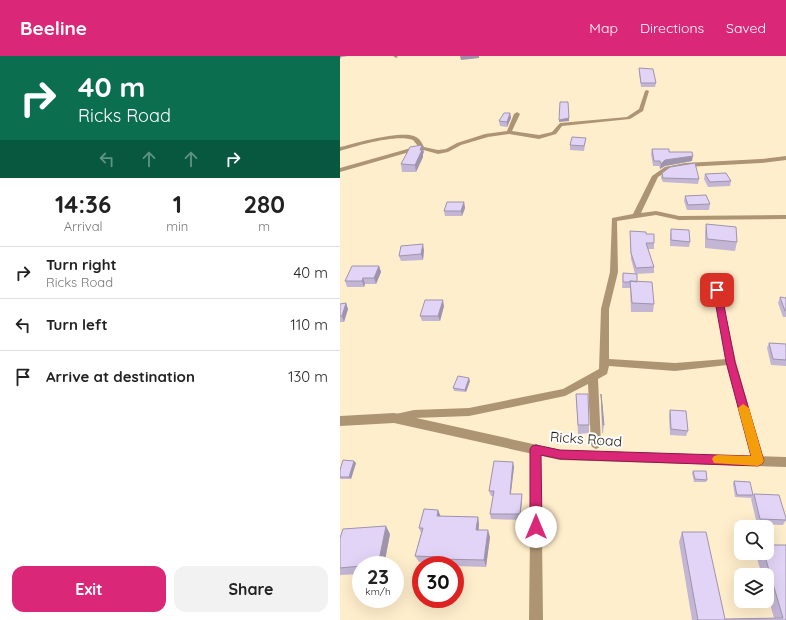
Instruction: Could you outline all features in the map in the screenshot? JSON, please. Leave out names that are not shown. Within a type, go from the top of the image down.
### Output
[{"type":"street","points":[[340,170],[356,168],[395,154],[422,148],[438,152],[443,151],[487,134],[509,132],[539,137],[554,133],[560,125],[628,118],[641,110],[647,91]]},
{"type":"street","points":[[509,132],[518,114]]},
{"type":"street","points":[[340,150],[349,146],[395,138],[412,137],[418,140],[422,148]]},
{"type":"street","points":[[636,216],[655,176],[667,168],[685,165],[786,158]]},
{"type":"street","points":[[394,418],[414,414],[469,412],[565,392],[604,371],[606,310],[614,272],[614,219],[656,213],[679,218],[786,217]]},
{"type":"street","points":[[717,290],[731,362],[758,461]]},
{"type":"street","points":[[604,362],[675,367],[731,362]]},
{"type":"street","points":[[592,377],[596,444]]},
{"type":"street","name":"Ricks Road","points":[[340,420],[394,418],[560,455],[786,462]]},
{"type":"street","points":[[536,449],[536,620]]},
{"type":"building","points":[[639,68],[653,69],[656,83],[641,83]]},
{"type":"building","points":[[560,102],[568,102],[569,118],[559,120]]},
{"type":"building","points":[[504,113],[510,113],[507,122],[499,121]]},
{"type":"building","points":[[572,137],[586,138],[584,146],[570,145]]},
{"type":"building","points":[[422,145],[420,150],[422,150],[415,165],[401,164],[410,147]]},
{"type":"building","points":[[652,149],[669,149],[669,152],[692,152],[693,156],[665,160],[661,164],[660,161],[654,161]]},
{"type":"building","points":[[695,163],[699,179],[663,178],[662,173],[670,167]]},
{"type":"building","points":[[726,173],[731,181],[710,182],[705,174]]},
{"type":"building","points":[[706,195],[710,204],[688,205],[685,196]]},
{"type":"building","points":[[447,202],[464,202],[461,211],[444,211]]},
{"type":"building","points":[[706,224],[736,227],[737,242],[707,239]]},
{"type":"building","points":[[671,229],[689,230],[690,242],[671,240]]},
{"type":"building","points":[[630,231],[654,234],[654,243],[646,243],[654,267],[636,268],[631,253]]},
{"type":"building","points":[[423,244],[421,254],[399,256],[401,246]]},
{"type":"building","points":[[352,266],[379,266],[374,278],[363,278],[362,281],[345,281]]},
{"type":"building","points":[[623,273],[637,274],[637,282],[623,282]]},
{"type":"building","points":[[630,281],[652,282],[654,304],[632,303]]},
{"type":"building","points":[[780,297],[786,298],[786,311],[785,311]]},
{"type":"building","points":[[425,300],[443,300],[438,316],[420,316]]},
{"type":"building","points":[[346,303],[342,316],[340,316],[340,304]]},
{"type":"building","points":[[769,343],[786,344],[786,360],[773,359]]},
{"type":"building","points":[[458,376],[469,378],[465,390],[453,388]]},
{"type":"building","points":[[576,394],[588,394],[589,425],[578,425]]},
{"type":"building","points":[[601,394],[604,425],[603,425]]},
{"type":"building","points":[[670,410],[686,411],[688,431],[671,429]]},
{"type":"building","points":[[343,460],[354,461],[349,477],[340,477],[340,470]]},
{"type":"building","points":[[494,461],[513,462],[510,494],[522,494],[520,514],[490,514],[494,491],[489,491]]},
{"type":"building","points":[[693,471],[706,471],[707,480],[695,479]]},
{"type":"building","points":[[734,481],[750,482],[753,495],[737,495]]},
{"type":"building","points":[[754,494],[779,495],[786,520],[760,519]]},
{"type":"building","points":[[424,509],[438,510],[437,516],[478,517],[476,530],[488,530],[484,560],[464,560],[464,556],[415,556],[423,528],[419,528]]},
{"type":"building","points":[[386,526],[380,556],[352,556],[352,567],[340,568],[340,538],[343,529]]},
{"type":"building","points":[[682,532],[706,532],[725,619],[783,618],[774,587],[774,568],[768,568],[766,560],[774,560],[774,545],[786,545],[786,620],[698,620]]},
{"type":"slow traffic","points":[[718,459],[758,461],[743,408]]},
{"type":"route","points":[[536,527],[536,449],[560,455],[758,461],[731,362],[717,290]]}]
